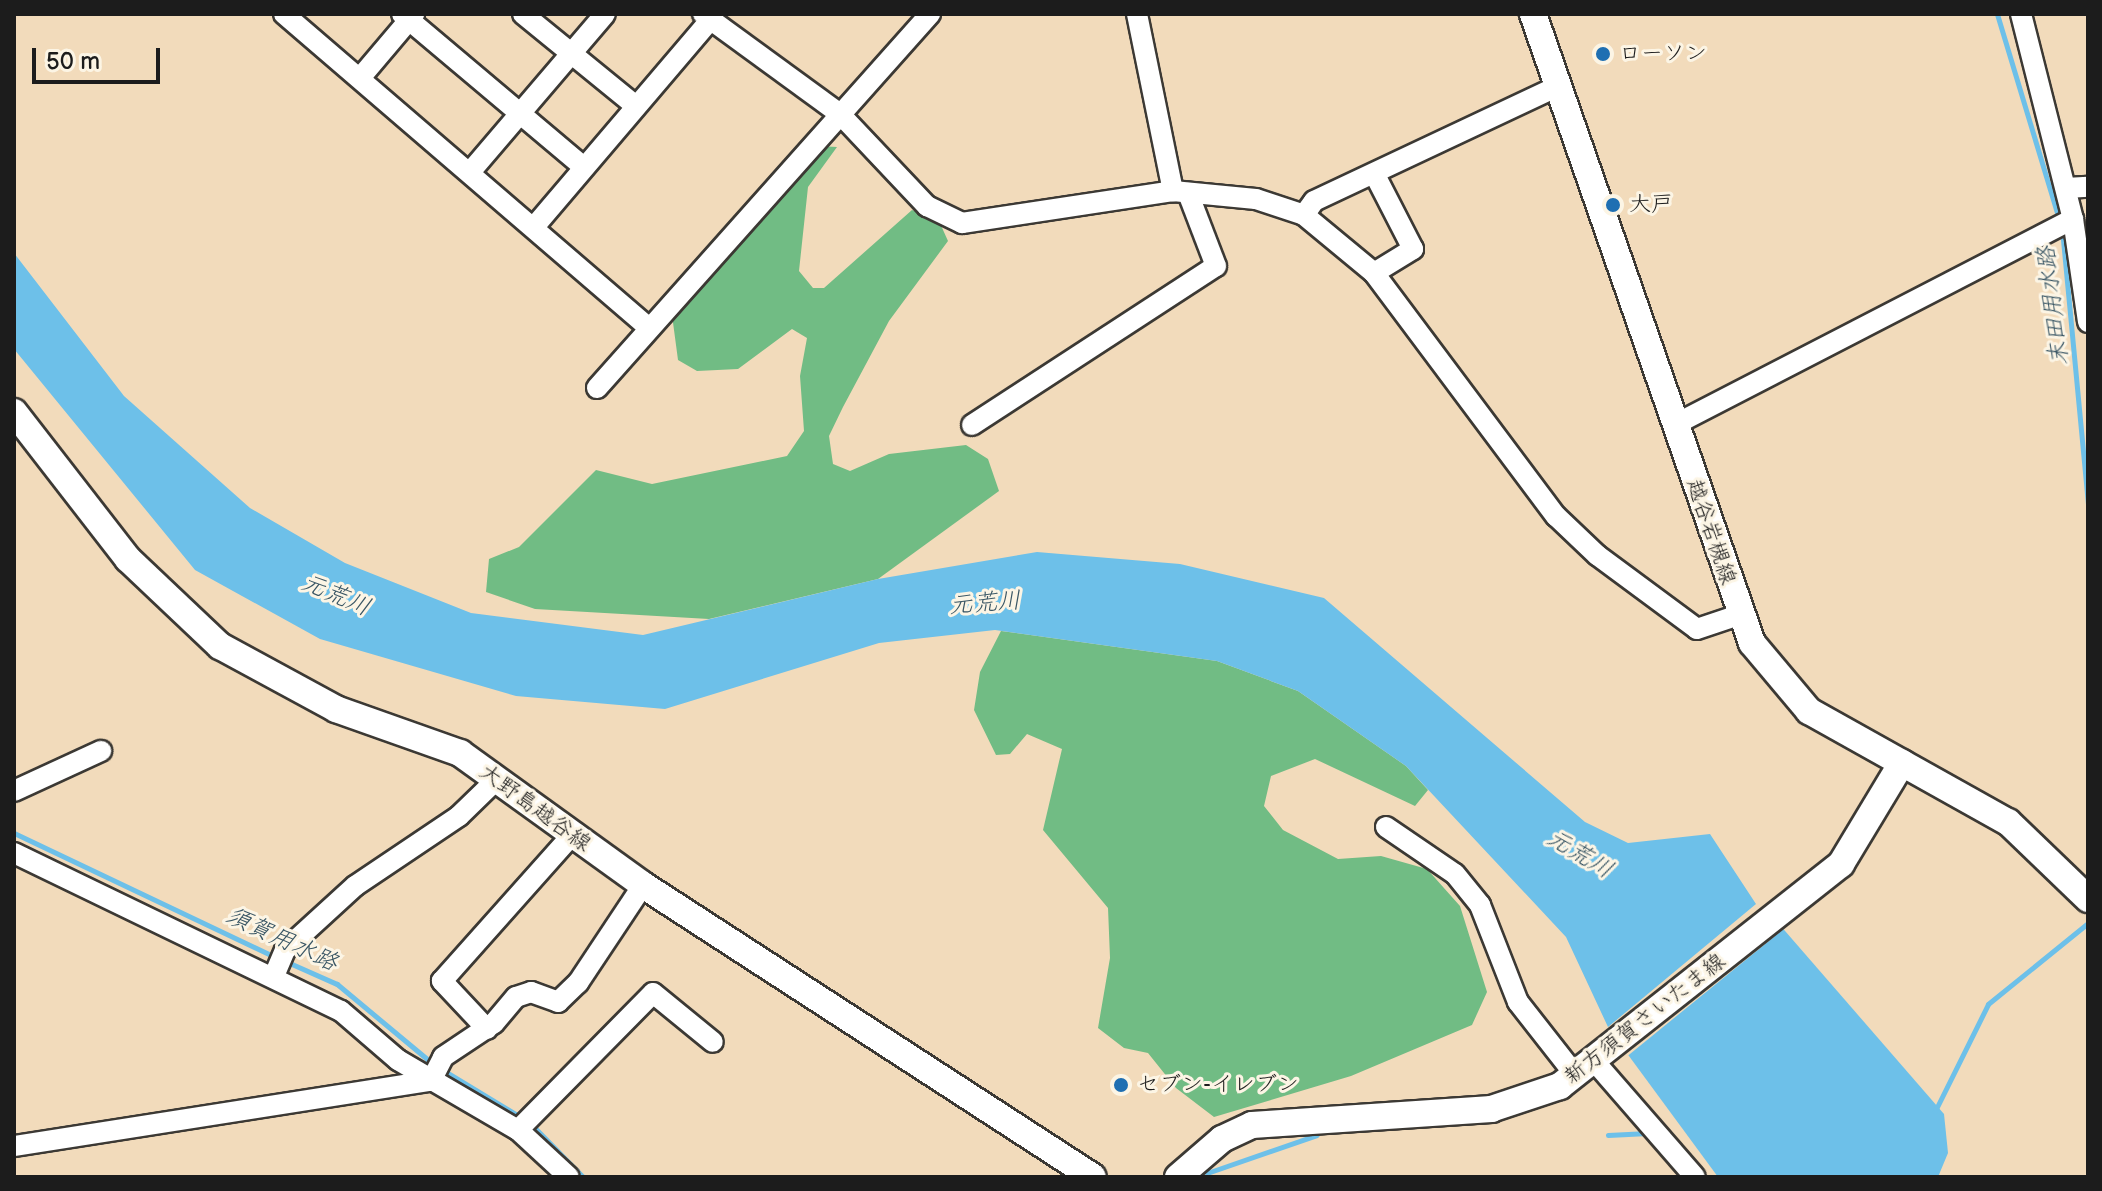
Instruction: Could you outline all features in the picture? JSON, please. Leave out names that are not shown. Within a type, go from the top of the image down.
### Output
[{"type":"main road","name":"越谷岩槻線","points":[[1533,14],[1739,615],[1786,690],[1838,730],[2008,822],[2088,899]]},
{"type":"main road","name":"大野島越谷線","points":[[14,412],[128,559],[220,646],[336,709],[460,753],[643,885],[1093,1177]]},
{"type":"main road","name":"新方須賀さいたま線","points":[[1178,1177],[1222,1139],[1252,1125],[1491,1109],[1592,1064],[1775,917],[1858,845],[1902,763]]},
{"type":"street","points":[[284,14],[471,171],[648,327]]},
{"type":"street","points":[[523,14],[636,106]]},
{"type":"street","points":[[471,171],[605,14]]},
{"type":"street","points":[[597,388],[648,327],[930,14]]},
{"type":"street","points":[[972,425],[1216,266],[1180,192],[1137,14]]},
{"type":"street","points":[[2021,14],[2073,219],[2088,322]]},
{"type":"street","points":[[360,78],[409,16],[584,167]]},
{"type":"street","points":[[534,227],[706,17],[840,114],[927,206],[962,223],[1180,192],[1256,199],[1304,215],[1374,273],[1556,516],[1597,555],[1697,629],[1739,615]]},
{"type":"street","points":[[1304,215],[1314,201],[1558,86]]},
{"type":"street","points":[[1374,173],[1413,249],[1374,273]]},
{"type":"street","points":[[2066,188],[2088,187]]},
{"type":"street","points":[[1674,425],[2073,219]]},
{"type":"street","points":[[14,791],[101,751]]},
{"type":"street","points":[[274,976],[285,950],[355,886],[459,816],[497,779]]},
{"type":"street","points":[[1386,827],[1455,874],[1480,905],[1518,1002],[1592,1064],[1695,1177]]},
{"type":"street","points":[[487,1029],[442,981],[572,835]]},
{"type":"street","points":[[14,853],[341,1011],[524,1123],[569,1177]]},
{"type":"street","points":[[14,1146],[436,1070],[487,1029],[516,997],[531,992],[558,1002],[578,983],[643,885]]},
{"type":"street","points":[[524,1123],[653,993],[713,1042]]},
{"type":"green space","points":[[818,146],[837,147],[808,187],[799,271],[813,288],[824,288],[912,210],[939,221],[948,241],[889,321],[843,407],[829,436],[833,464],[850,471],[889,454],[966,445],[988,459],[999,491],[878,579],[709,619],[535,609],[486,592],[489,559],[519,547],[596,470],[652,484],[787,456],[804,431],[800,376],[807,338],[792,329],[738,369],[697,371],[678,360],[672,315]]},
{"type":"green space","points":[[1001,631],[1217,661],[1298,691],[1406,766],[1428,790],[1415,806],[1315,759],[1271,776],[1264,806],[1283,830],[1338,859],[1381,856],[1427,869],[1460,906],[1487,992],[1472,1025],[1351,1076],[1214,1117],[1176,1088],[1148,1053],[1124,1048],[1098,1028],[1110,958],[1108,908],[1043,830],[1062,749],[1027,734],[1010,754],[996,755],[974,710],[980,672]]},
{"type":"water","name":"元荒川","points":[[14,253],[124,396],[250,508],[345,563],[471,613],[643,635],[878,579],[1037,552],[1180,564],[1324,598],[1585,822],[1628,843],[1710,834],[1756,904],[1608,1027],[1566,937],[1406,766],[1298,691],[1217,661],[995,630],[879,643],[665,709],[516,696],[320,639],[195,570],[14,349]]},
{"type":"water","points":[[1779,924],[1944,1114],[1948,1153],[1938,1177],[1718,1177],[1626,1052]]},
{"type":"pier","points":[[1782,921],[1786,927],[1625,1058],[1622,1053]]},
{"type":"waterway","name":"末田用水路","points":[[1997,14],[2059,219]]},
{"type":"waterway","name":"末田用水路","points":[[2062,229],[2088,506]]},
{"type":"waterway","name":"須賀用水路","points":[[14,833],[275,957]]},
{"type":"waterway","points":[[1935,1111],[1988,1004],[2088,923]]},
{"type":"waterway","name":"須賀用水路","points":[[285,961],[337,984],[433,1064]]},
{"type":"waterway","name":"須賀用水路","points":[[441,1069],[522,1118]]},
{"type":"waterway","name":"須賀用水路","points":[[530,1123],[583,1177]]},
{"type":"waterway","points":[[1608,1135],[1648,1133]]},
{"type":"waterway","name":"須賀用水路","points":[[1207,1173],[1317,1135]]},
{"type":"place","name":"ローソン","points":[[1603,54]]},
{"type":"place","name":"大戸","points":[[1613,205]]},
{"type":"place","name":"セブン-イレブン","points":[[1121,1085]]}]
